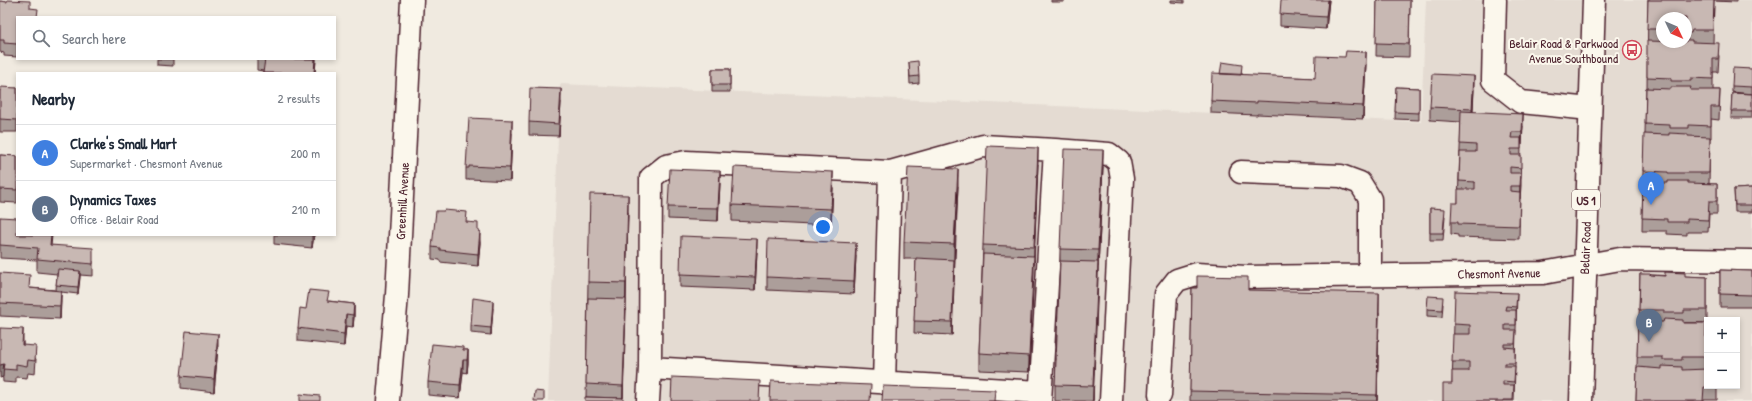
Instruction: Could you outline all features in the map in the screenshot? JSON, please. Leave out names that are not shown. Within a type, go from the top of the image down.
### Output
[{"type":"street","name":"Greenhill Avenue","points":[[388,401],[397,295],[412,0]]},
{"type":"street","points":[[1495,0],[1493,80],[1521,102],[1590,109]]},
{"type":"street","name":"Belair Road","points":[[1581,401],[1584,266],[1594,0]]},
{"type":"street","points":[[648,401],[650,368],[651,178],[666,166],[686,162],[890,172],[983,146],[1109,154],[1119,162],[1122,179],[1111,401]]},
{"type":"street","points":[[650,368],[884,383],[1040,397],[1055,150]]},
{"type":"street","points":[[884,383],[890,172]]},
{"type":"street","points":[[1241,172],[1341,176],[1360,183],[1370,199],[1370,275]]},
{"type":"street","name":"Chesmont Avenue","points":[[1160,395],[1166,294],[1177,280],[1196,274],[1246,277],[1543,273],[1620,259],[1752,262]]},
{"type":"shaded area","points":[[1426,0],[1752,0],[1752,401],[548,401],[560,84],[1421,122]]},
{"type":"building","points":[[7,0],[30,1],[30,8],[38,9],[37,16],[16,16],[16,44],[4,43],[4,40],[0,40],[0,1],[7,2]]},
{"type":"building","points":[[1281,0],[1328,0],[1326,17],[1280,14]]},
{"type":"building","points":[[1377,0],[1410,0],[1409,44],[1376,43]]},
{"type":"building","points":[[1648,0],[1714,0],[1713,30],[1692,30],[1692,12],[1656,12],[1656,29],[1647,29]]},
{"type":"building","points":[[1647,41],[1656,41],[1656,48],[1692,48],[1692,42],[1719,43],[1718,59],[1713,59],[1713,79],[1691,78],[1691,81],[1671,81],[1671,78],[1647,77]]},
{"type":"building","points":[[1346,51],[1366,52],[1363,106],[1257,101],[1257,103],[1211,101],[1212,73],[1315,78],[1316,56],[1345,57]]},
{"type":"building","points":[[265,60],[315,60],[314,72],[263,72]]},
{"type":"building","points":[[918,61],[919,76],[910,77],[909,62]]},
{"type":"building","points":[[1222,62],[1242,65],[1241,75],[1220,74]]},
{"type":"building","points":[[1733,68],[1752,69],[1752,87],[1732,86]]},
{"type":"building","points":[[712,69],[730,69],[730,85],[712,85]]},
{"type":"building","points":[[1432,74],[1474,76],[1472,109],[1430,107]]},
{"type":"building","points":[[1,87],[16,88],[16,120],[0,119]]},
{"type":"building","points":[[1396,87],[1419,88],[1419,113],[1395,112]]},
{"type":"building","points":[[1671,87],[1691,87],[1690,90],[1720,90],[1719,107],[1711,107],[1711,126],[1689,125],[1689,128],[1670,128],[1670,125],[1645,124],[1646,88],[1671,89]]},
{"type":"building","points":[[530,88],[561,89],[559,124],[529,122]]},
{"type":"building","points":[[1732,93],[1752,94],[1752,111],[1731,111]]},
{"type":"building","points":[[1461,111],[1523,114],[1522,132],[1512,132],[1511,138],[1521,138],[1521,149],[1511,149],[1511,155],[1521,155],[1521,168],[1510,167],[1510,173],[1521,173],[1520,186],[1510,186],[1510,191],[1520,192],[1519,226],[1458,224],[1458,222],[1451,222],[1452,203],[1458,203],[1458,189],[1475,189],[1475,182],[1459,181],[1460,152],[1476,152],[1476,145],[1460,144]]},
{"type":"building","points":[[469,118],[512,120],[510,168],[469,166],[469,168],[466,168]]},
{"type":"building","points":[[1669,133],[1710,137],[1709,173],[1668,173],[1643,171],[1644,134],[1669,135]]},
{"type":"building","points":[[987,146],[1038,148],[1034,247],[983,245]]},
{"type":"building","points":[[1064,149],[1103,150],[1098,250],[1060,249]]},
{"type":"building","points":[[0,155],[16,156],[16,190],[0,189]]},
{"type":"building","points":[[734,167],[833,172],[831,209],[732,205]]},
{"type":"building","points":[[908,167],[958,169],[954,244],[904,242]]},
{"type":"building","points":[[670,169],[720,171],[718,208],[668,207]]},
{"type":"building","points":[[1668,181],[1688,181],[1688,183],[1717,184],[1717,201],[1709,201],[1708,220],[1687,219],[1687,222],[1667,222],[1667,219],[1642,218],[1643,183],[1668,183]]},
{"type":"building","points":[[1752,188],[1752,205],[1735,205],[1734,189]]},
{"type":"building","points":[[590,194],[628,195],[626,283],[588,282]]},
{"type":"building","points":[[1430,208],[1445,209],[1443,233],[1430,233]]},
{"type":"building","points":[[444,210],[467,212],[466,222],[478,223],[478,231],[480,231],[478,254],[440,250],[440,248],[432,247],[436,211]]},
{"type":"building","points":[[0,217],[16,218],[16,236],[51,236],[50,245],[93,248],[93,264],[37,259],[38,248],[0,245]]},
{"type":"building","points":[[681,236],[757,239],[755,277],[680,274]]},
{"type":"building","points":[[768,239],[856,243],[854,281],[767,277]]},
{"type":"building","points":[[983,254],[1034,256],[1029,356],[979,353]]},
{"type":"building","points":[[916,258],[954,260],[952,322],[914,321]]},
{"type":"building","points":[[1060,261],[1098,262],[1093,386],[1055,385]]},
{"type":"building","points":[[58,269],[80,271],[78,287],[56,285]]},
{"type":"building","points":[[1720,270],[1752,271],[1752,295],[1720,294]]},
{"type":"building","points":[[1665,272],[1685,273],[1685,276],[1707,277],[1707,310],[1684,310],[1684,313],[1664,313],[1664,310],[1639,310],[1640,274],[1665,276]]},
{"type":"building","points":[[0,273],[30,275],[29,288],[61,291],[60,306],[0,303]]},
{"type":"building","points":[[1197,276],[1248,277],[1248,290],[1379,293],[1377,395],[1190,391],[1192,288],[1197,288]]},
{"type":"building","points":[[309,290],[329,292],[327,301],[354,304],[353,315],[346,314],[344,334],[298,328],[300,308],[306,309]]},
{"type":"building","points":[[1455,291],[1517,293],[1516,307],[1506,306],[1505,310],[1516,310],[1516,325],[1505,325],[1505,330],[1516,330],[1515,344],[1504,344],[1504,347],[1515,348],[1515,363],[1504,363],[1504,366],[1515,366],[1514,382],[1503,381],[1503,385],[1514,385],[1513,400],[1443,401],[1443,384],[1452,384],[1452,371],[1469,371],[1469,362],[1452,362],[1453,334],[1470,334],[1470,325],[1454,324]]},
{"type":"building","points":[[1428,296],[1443,297],[1442,310],[1427,309]]},
{"type":"building","points":[[473,298],[493,301],[491,328],[471,326]]},
{"type":"building","points":[[588,298],[626,299],[623,386],[586,384]]},
{"type":"building","points":[[1664,319],[1683,320],[1683,323],[1704,323],[1704,357],[1682,357],[1682,360],[1663,360],[1663,357],[1637,357],[1638,320],[1663,322]]},
{"type":"building","points":[[0,328],[23,329],[22,345],[36,346],[35,361],[28,360],[27,366],[16,364],[16,370],[3,369],[4,364],[0,365]]},
{"type":"building","points":[[186,331],[218,334],[214,379],[181,376]]},
{"type":"building","points":[[432,344],[463,347],[463,350],[468,350],[467,360],[463,360],[460,385],[428,382]]},
{"type":"building","points":[[1662,366],[1682,367],[1682,370],[1704,369],[1703,401],[1636,401],[1637,367],[1662,369]]},
{"type":"building","points":[[672,377],[760,381],[759,401],[671,401]]},
{"type":"building","points":[[771,381],[871,385],[870,401],[770,401]]},
{"type":"building","points":[[883,386],[995,390],[994,401],[882,401]]},
{"type":"building","points":[[535,391],[544,392],[544,401],[534,401]]},
{"type":"building","points":[[300,394],[320,396],[320,401],[300,401]]},
{"type":"building","points":[[585,397],[623,398],[623,401],[585,401]]},
{"type":"place","name":"Belair Road & Parkwood Avenue Southbound","points":[[1632,50]]},
{"type":"place","name":"Clarke's Small Mart","points":[[1651,205]]},
{"type":"place","name":"Dynamics Taxes","points":[[1649,342]]}]
